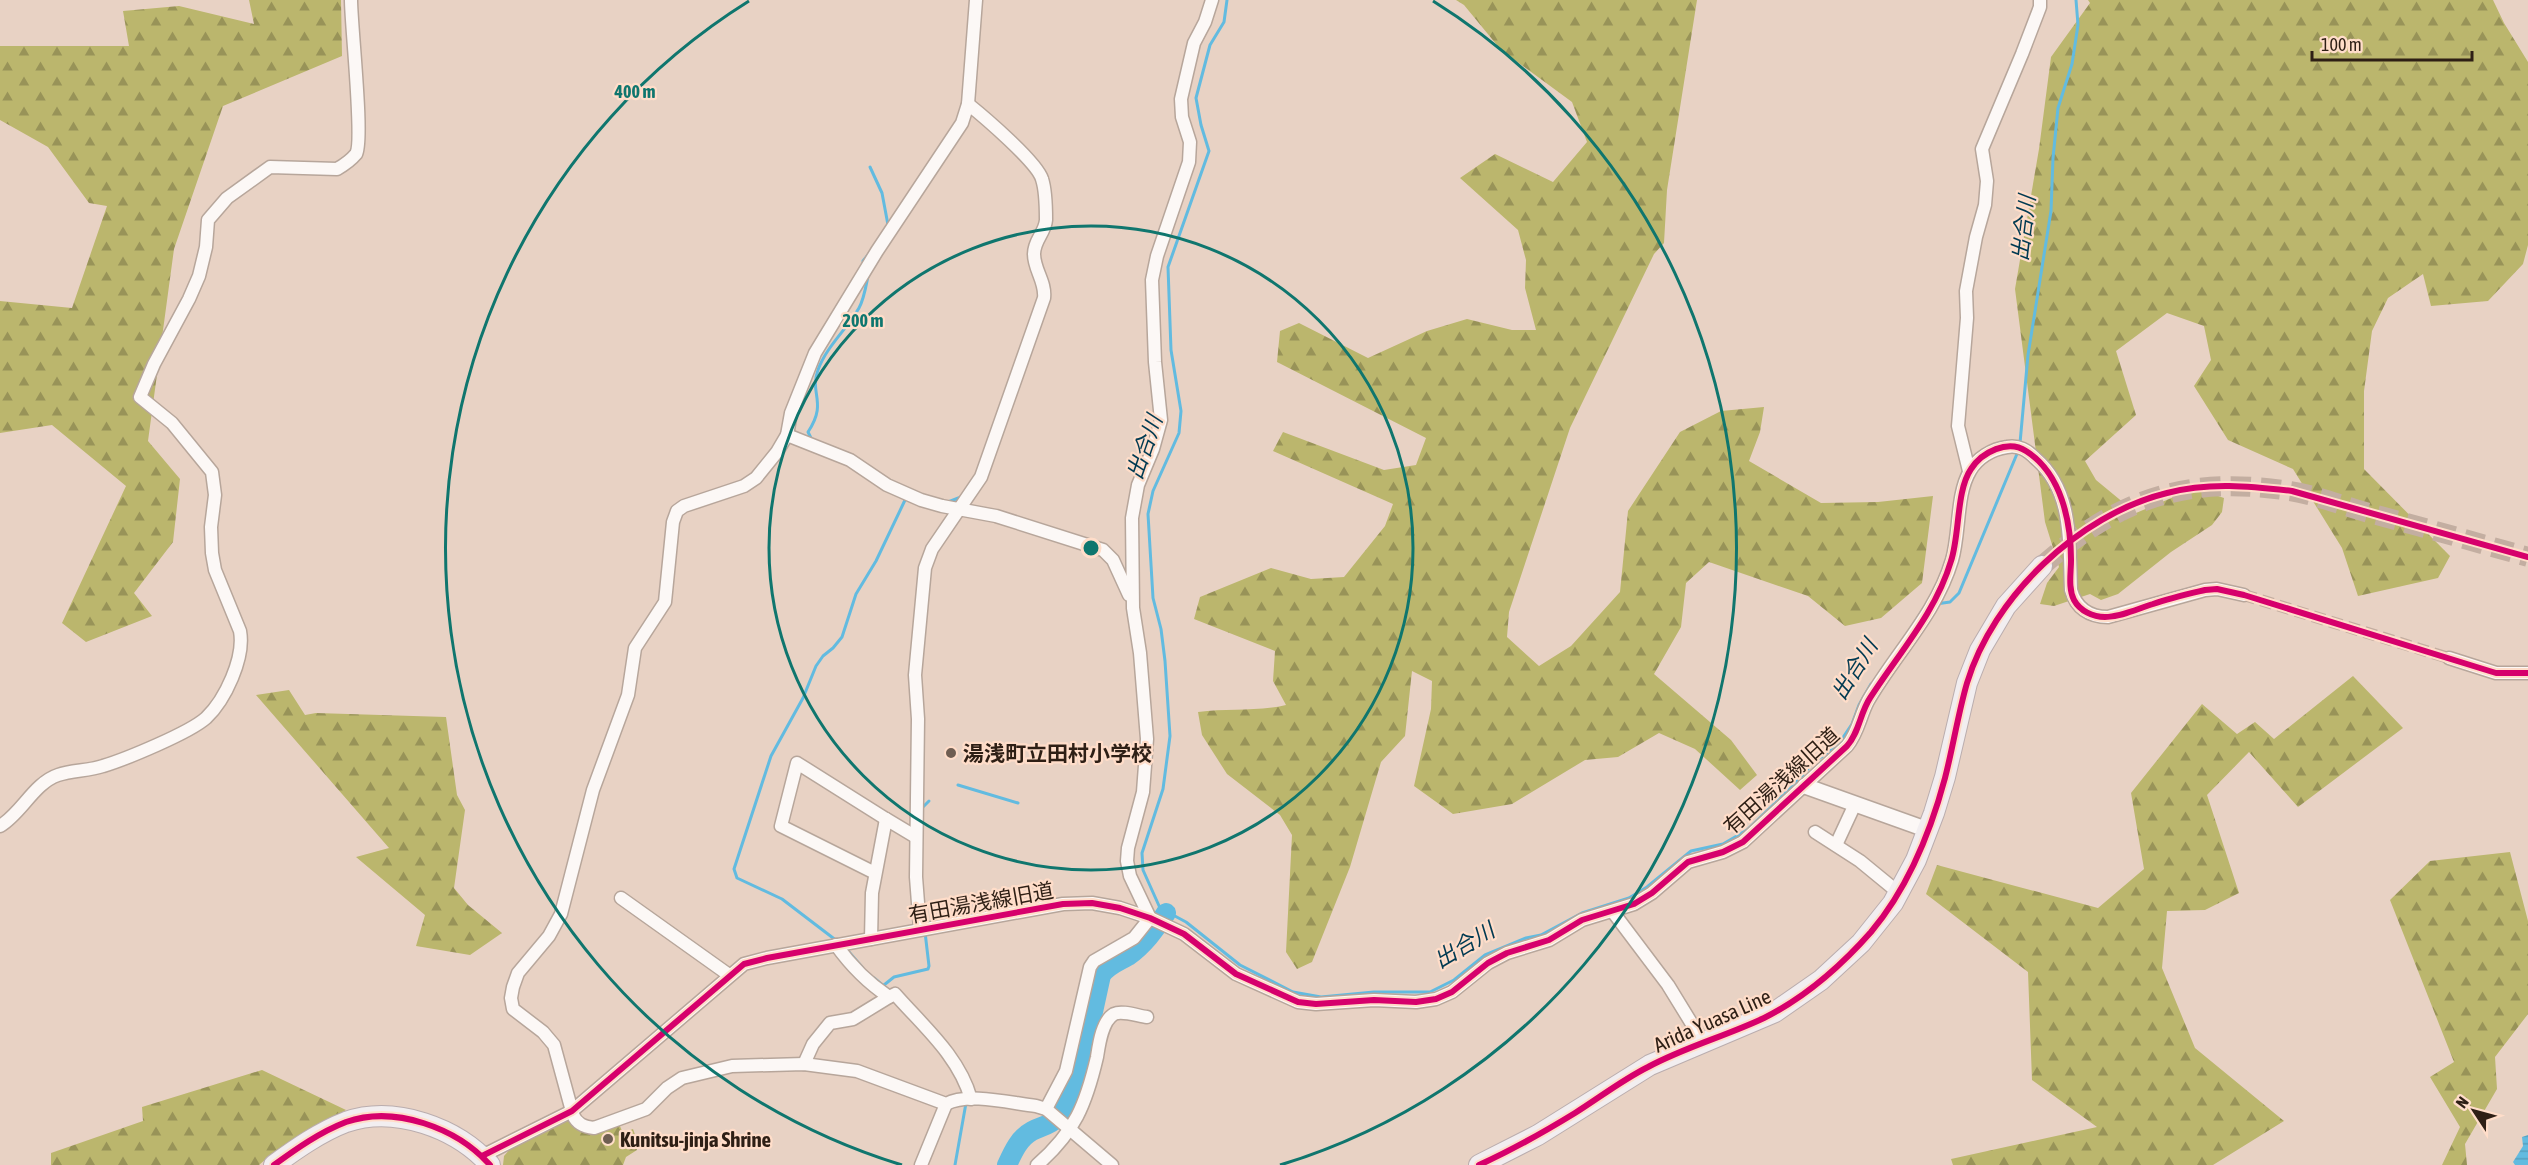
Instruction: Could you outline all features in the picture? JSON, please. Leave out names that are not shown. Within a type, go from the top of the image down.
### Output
[{"type":"main road","name":"Arida Yuasa Line","points":[[1479,1165],[1538,1135],[1650,1065],[1764,1017],[1821,980],[1870,932],[1899,893],[1928,830],[1945,777],[1958,718],[1974,663],[1997,618],[2016,593],[2042,566]]},
{"type":"main road","points":[[274,1165],[301,1146],[341,1124],[378,1117],[440,1129],[460,1139],[486,1161]]},
{"type":"street","points":[[0,826],[56,776],[103,766],[190,729],[207,717],[226,689],[237,667],[242,640],[225,588],[215,570],[212,553],[210,527],[215,495],[212,472],[172,423],[140,397],[153,364],[199,276],[206,247],[208,220],[227,198],[270,167],[338,169],[356,154],[359,144],[359,119],[351,0]]},
{"type":"street","points":[[946,1104],[857,1071],[804,1064],[732,1066],[688,1076],[674,1082],[646,1109],[594,1128],[582,1125],[575,1118],[554,1045],[543,1032],[513,1009],[511,998],[515,977],[549,936],[561,914],[593,790],[628,695],[635,648],[665,602],[673,522],[677,511],[684,506],[738,489],[750,482],[777,452],[787,435],[791,413],[815,353],[877,251],[962,123],[968,104],[976,0]]},
{"type":"street","points":[[1046,1109],[1066,1071],[1090,967],[1094,961],[1134,938],[1150,918],[1130,876],[1128,861],[1128,848],[1145,778],[1148,739],[1133,608],[1133,505],[1142,475],[1158,437],[1161,420],[1155,362],[1152,280],[1157,256],[1189,162],[1190,142],[1182,117],[1181,99],[1194,43],[1205,22],[1212,0]]},
{"type":"street","points":[[2040,0],[2040,7],[2022,54],[1982,148],[1987,181],[1985,205],[1976,237],[1966,291],[1967,318],[1958,426],[1969,471],[1987,454],[2006,447],[2022,448],[2043,464],[2055,482],[2066,513],[2071,549],[2071,590],[2074,600],[2078,606],[2093,615],[2115,615],[2205,590],[2217,589],[2244,595]]},
{"type":"street","points":[[920,929],[916,837],[918,719],[915,675],[925,568],[932,549],[981,477],[1040,311],[1045,288],[1036,266],[1034,253],[1036,241],[1046,222],[1042,179],[1029,160],[968,104]]},
{"type":"street","points":[[787,435],[850,460],[899,491],[942,506],[1014,521],[1103,550],[1122,574],[1133,608]]},
{"type":"street","name":"有田湯浅線旧道","points":[[486,1161],[572,1111],[744,964],[920,929],[1075,903],[1120,908],[1150,918],[1184,934],[1226,968],[1246,980],[1298,1002],[1317,1004],[1374,1000],[1416,1002],[1436,999],[1452,992],[1488,963],[1507,953],[1549,940],[1582,920],[1613,912],[1643,899],[1688,862],[1723,852],[1743,842],[1852,740],[1869,699],[1908,643],[1939,592],[1955,546],[1969,471]]},
{"type":"street","points":[[2449,658],[2496,673],[2528,673]]},
{"type":"street","points":[[875,873],[781,826],[797,763],[916,837]]},
{"type":"street","points":[[1805,786],[1928,830]]},
{"type":"street","points":[[1836,845],[1855,804]]},
{"type":"street","points":[[871,939],[870,909],[886,819]]},
{"type":"street","points":[[1815,832],[1836,845],[1899,893]]},
{"type":"street","points":[[621,898],[729,975]]},
{"type":"street","points":[[1613,912],[1664,979],[1703,1042]]},
{"type":"street","points":[[836,945],[863,977],[889,996]]},
{"type":"street","points":[[804,1064],[813,1044],[831,1023],[853,1019],[895,994],[953,1060],[965,1081],[971,1098]]},
{"type":"street","points":[[1037,1165],[1079,1117],[1086,1100],[1100,1040],[1108,1019],[1119,1013],[1147,1017]]},
{"type":"street","points":[[921,1165],[946,1104],[954,1100],[971,1098],[1046,1109],[1112,1165]]},
{"type":"green space","points":[[249,0],[341,0],[342,56],[223,106],[174,249],[148,441],[180,479],[173,542],[134,593],[152,616],[86,642],[62,623],[126,486],[52,425],[0,433],[0,301],[72,308],[107,206],[89,203],[48,147],[0,120],[0,46],[129,46],[123,11],[179,6],[254,24]]},
{"type":"green space","points":[[1456,0],[1697,0],[1667,190],[1664,243],[1654,254],[1570,428],[1509,612],[1507,637],[1539,666],[1571,646],[1620,592],[1628,511],[1680,432],[1721,411],[1764,407],[1760,432],[1749,461],[1821,503],[1878,502],[1933,496],[1922,583],[1881,618],[1845,626],[1808,596],[1709,562],[1686,583],[1681,627],[1654,674],[1731,740],[1757,775],[1740,790],[1695,749],[1659,733],[1618,757],[1585,760],[1512,804],[1453,814],[1414,786],[1431,709],[1432,681],[1412,671],[1405,736],[1381,762],[1350,867],[1312,962],[1297,969],[1286,952],[1292,835],[1280,815],[1227,774],[1202,735],[1198,712],[1286,705],[1273,681],[1275,651],[1194,619],[1200,597],[1271,568],[1311,579],[1344,577],[1385,526],[1393,504],[1273,451],[1283,432],[1384,470],[1416,465],[1426,438],[1277,362],[1280,331],[1299,323],[1368,358],[1427,331],[1467,319],[1512,330],[1536,330],[1525,288],[1526,260],[1518,230],[1460,178],[1495,154],[1553,182],[1587,142],[1572,102],[1501,50],[1464,5]]},
{"type":"green space","points":[[2088,0],[2493,0],[2528,62],[2528,245],[2523,264],[2488,301],[2431,306],[2423,274],[2388,298],[2372,331],[2364,391],[2364,469],[2450,556],[2438,578],[2358,596],[2342,548],[2293,469],[2228,440],[2194,386],[2211,360],[2204,326],[2167,313],[2116,351],[2136,415],[2085,461],[2096,480],[2136,513],[2195,488],[2224,498],[2222,512],[2212,525],[2171,552],[2118,594],[2101,600],[2090,594],[2054,606],[2040,604],[2047,583],[2059,567],[2045,522],[2015,289],[2039,149],[2051,57],[2090,3]]},
{"type":"green space","points":[[2353,676],[2403,728],[2298,807],[2249,752],[2207,795],[2239,893],[2205,910],[2167,911],[2162,968],[2195,1048],[2284,1121],[2213,1165],[1953,1165],[1951,1159],[2097,1127],[2032,1080],[2028,972],[1926,894],[1937,865],[2098,908],[2144,869],[2131,793],[2202,704],[2237,734],[2255,722],[2274,739]]},
{"type":"green space","points":[[289,690],[305,715],[316,713],[446,717],[457,795],[465,810],[454,888],[468,905],[502,933],[470,955],[416,946],[425,915],[356,857],[389,848],[256,695]]},
{"type":"green space","points":[[2510,852],[2528,921],[2528,1014],[2495,1057],[2497,1089],[2465,1144],[2467,1165],[2442,1165],[2460,1127],[2430,1077],[2454,1062],[2390,900],[2430,861]]},
{"type":"green space","points":[[262,1070],[346,1110],[274,1152],[259,1165],[51,1165],[51,1153],[143,1121],[142,1107]]},
{"type":"green space","name":"Kunitsu-jinja Shrine","points":[[568,1119],[573,1125],[584,1130],[619,1124],[623,1133],[633,1129],[638,1143],[637,1150],[626,1157],[623,1165],[503,1165],[504,1156],[510,1149]]},
{"type":"water","points":[[2528,1135],[2528,1165],[2515,1165],[2513,1162],[2523,1146],[2522,1137]]},
{"type":"waterway","name":"出合川","points":[[1227,0],[1224,22],[1210,45],[1196,98],[1209,151],[1168,267],[1171,350],[1181,411],[1179,433],[1153,491],[1148,514],[1153,598],[1161,629],[1165,661],[1170,736],[1163,789],[1142,853],[1143,870],[1160,908],[1186,922],[1240,965],[1293,992],[1321,997],[1374,992],[1430,992],[1454,980],[1485,955],[1526,938],[1541,935],[1582,913],[1629,898],[1647,887],[1691,851],[1723,844],[1747,830],[1792,787],[1814,762],[1838,745],[1852,724],[1859,705],[1871,684]]},
{"type":"waterway","name":"出合川","points":[[2020,443],[2028,355],[2051,211],[2058,108],[2072,64],[2078,25],[2076,0]]},
{"type":"waterway","points":[[870,167],[882,193],[888,225]]},
{"type":"waterway","points":[[864,264],[863,261],[872,250]]},
{"type":"waterway","points":[[812,440],[808,432],[817,413],[815,386],[818,370],[826,354],[859,308],[864,297],[868,276]]},
{"type":"waterway","name":"出合川","points":[[1936,604],[1950,602],[1959,593],[2019,449]]},
{"type":"waterway","points":[[948,502],[961,497]]},
{"type":"waterway","points":[[837,941],[782,899],[737,878],[734,869],[771,756],[803,698],[816,666],[842,637],[856,594],[876,561],[906,498]]},
{"type":"waterway","name":"出合川","points":[[1903,640],[1924,608]]},
{"type":"waterway","points":[[958,785],[1018,803]]},
{"type":"waterway","points":[[921,809],[929,801]]},
{"type":"waterway","name":"出合川","points":[[1007,1165],[1023,1137],[1054,1121],[1070,1098],[1079,1076],[1101,975],[1110,966],[1140,946],[1166,913]]},
{"type":"waterway","points":[[884,985],[894,977],[928,969],[925,932]]},
{"type":"waterway","points":[[849,952],[862,967]]},
{"type":"waterway","points":[[874,978],[892,993]]},
{"type":"waterway","points":[[955,1165],[966,1103]]},
{"type":"tunnel","points":[[2042,566],[2099,523],[2127,508],[2156,497],[2219,486],[2253,487],[2300,493],[2528,557]]},
{"type":"tunnel","points":[[2244,595],[2449,658]]},
{"type":"cycle path","points":[[482,1156],[572,1111],[744,964],[1063,904],[1092,903],[1120,908],[1150,918],[1184,934],[1236,974],[1298,1002],[1316,1004],[1374,1000],[1416,1002],[1436,999],[1452,992],[1488,963],[1507,953],[1549,940],[1582,920],[1634,904],[1652,893],[1688,862],[1723,852],[1743,842],[1847,746],[1870,698],[1916,632],[1944,580],[1954,550],[1960,501],[1966,478],[1982,457],[2004,447],[2011,446],[2026,451],[2038,460],[2056,485],[2062,499],[2069,530],[2072,595],[2080,607],[2092,615],[2117,616],[2172,598],[2217,589],[2244,595],[2496,673],[2528,673]]},
{"type":"cycle path","points":[[1479,1165],[1552,1127],[1648,1067],[1779,1010],[1835,969],[1859,945],[1896,897],[1925,840],[1945,778],[1967,683],[1979,651],[1997,620],[2018,591],[2043,564],[2071,540],[2102,520],[2134,504],[2167,493],[2213,486],[2261,488],[2292,491],[2528,557]]},
{"type":"cycle path","points":[[274,1165],[308,1141],[336,1126],[365,1117],[385,1116],[424,1123],[443,1131],[460,1140],[490,1165]]},
{"type":"place","name":"湯浅町立田村小学校","points":[[951,753]]},
{"type":"place","name":"Kunitsu-jinja Shrine","points":[[608,1139]]}]
